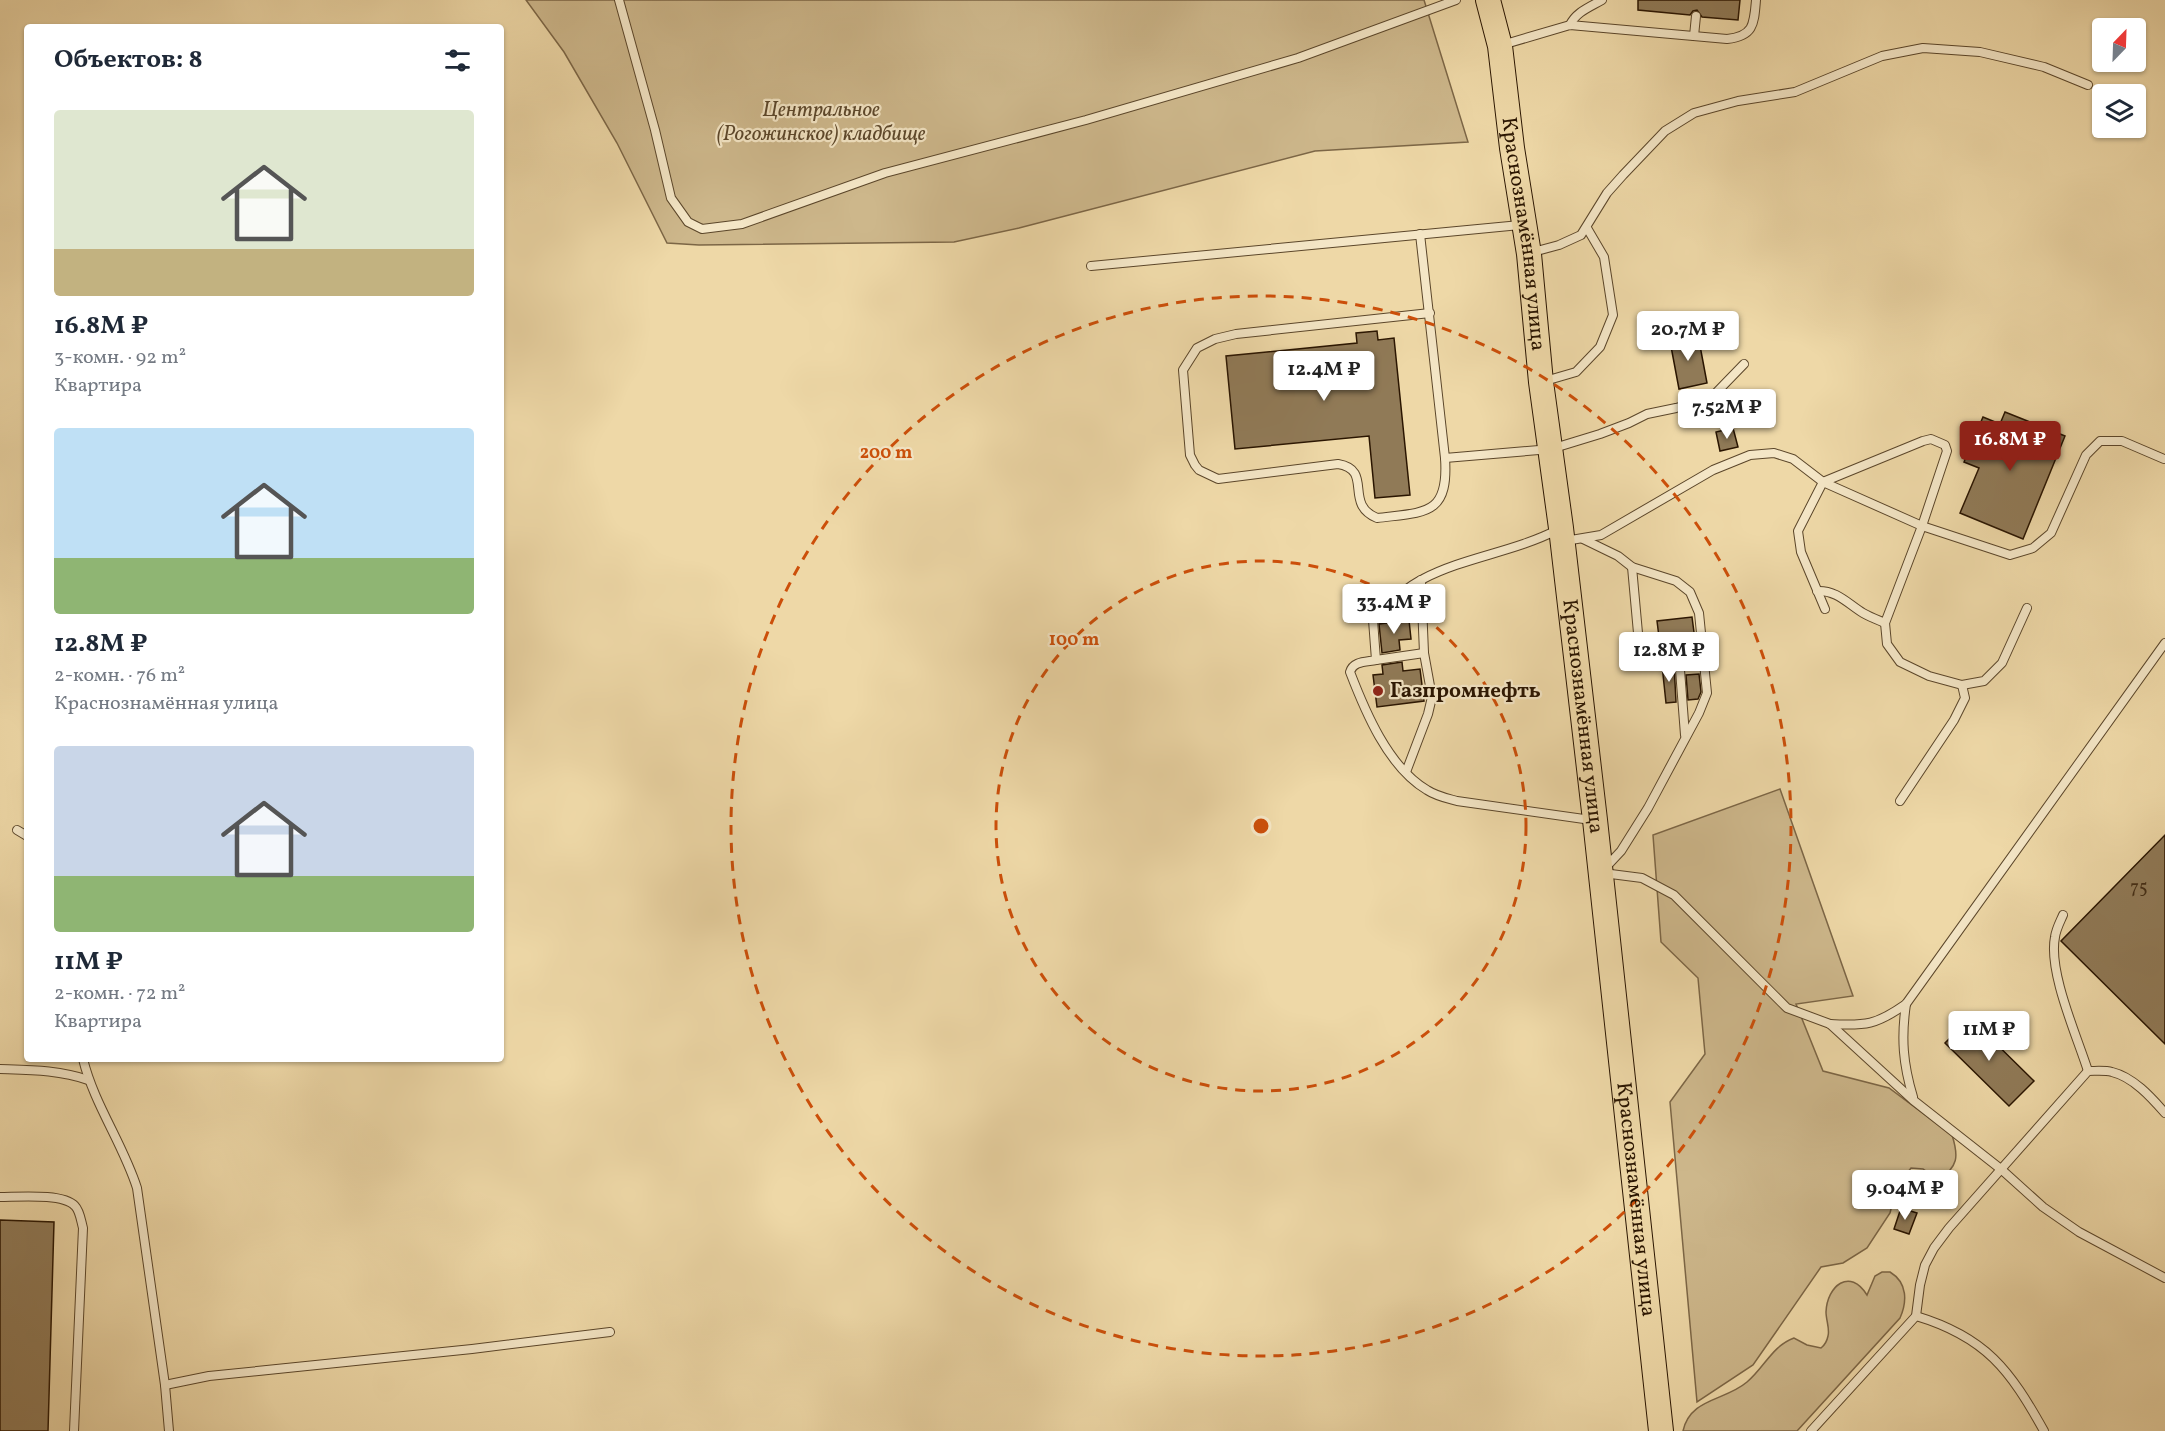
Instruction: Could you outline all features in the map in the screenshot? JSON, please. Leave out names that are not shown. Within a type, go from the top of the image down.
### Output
[{"type":"main road","name":"Краснознамённая улица","points":[[1489,1],[1500,46],[1512,148],[1529,254],[1541,382],[1568,536],[1595,820],[1661,1431]]},
{"type":"lane","points":[[619,0],[671,198],[688,222],[702,229],[742,224],[885,173],[1086,120],[1287,61],[1456,0]]},
{"type":"lane","points":[[1570,25],[1573,18],[1580,12],[1602,0]]},
{"type":"lane","points":[[1500,46],[1570,25],[1727,39],[1738,38],[1747,33],[1754,23],[1756,0]]},
{"type":"lane","points":[[1694,36],[1696,16]]},
{"type":"lane","points":[[1529,254],[1559,245],[1581,235],[1607,193],[1623,175],[1665,131],[1694,113],[1738,100],[1795,92],[1882,56],[1923,48],[1980,52],[2044,67],[2088,85]]},
{"type":"lane","points":[[1091,267],[1525,225]]},
{"type":"lane","points":[[1541,382],[1576,372],[1600,347],[1612,315],[1604,257],[1587,228]]},
{"type":"lane","points":[[1420,234],[1430,313],[1445,458],[1446,478],[1437,503],[1420,513],[1377,518],[1363,509],[1359,501],[1357,478],[1354,471],[1338,464],[1218,479],[1199,470],[1190,455],[1183,370],[1197,348],[1215,339],[1236,334],[1430,313]]},
{"type":"lane","points":[[1445,458],[1551,448],[1610,431],[1647,414],[1711,398],[1744,364]]},
{"type":"lane","points":[[1825,609],[1801,552],[1798,531],[1823,482],[1931,439],[1945,445],[1947,451],[1922,526],[1885,623],[1887,644],[1900,662],[1929,676],[1962,685],[1984,681],[2002,663],[2027,608]]},
{"type":"lane","points":[[1376,660],[1373,620],[1400,595],[1421,580],[1451,566],[1536,541],[1568,536],[1601,535],[1713,470],[1750,455],[1774,453],[1793,459],[1823,482],[1922,526],[2010,555],[2033,548],[2051,533],[2086,455],[2100,441],[2122,441],[2164,459]]},
{"type":"lane","points":[[1568,536],[1618,556],[1632,567],[1677,581],[1690,592],[1699,613],[1707,693],[1699,713],[1648,808],[1621,851],[1601,872]]},
{"type":"lane","points":[[1632,567],[1639,644],[1645,654],[1657,660],[1703,654]]},
{"type":"lane","points":[[1406,772],[1432,697],[1424,653],[1421,580]]},
{"type":"lane","points":[[1817,591],[1826,590],[1839,596],[1864,614],[1885,623]]},
{"type":"lane","points":[[1601,872],[1642,878],[1674,895],[1787,1008],[1830,1024],[1859,1025],[1885,1019],[1906,1004],[2165,643]]},
{"type":"lane","points":[[1424,653],[1355,664],[1351,667],[1350,672],[1376,732],[1406,772],[1426,790],[1457,801],[1595,820]]},
{"type":"lane","points":[[1678,657],[1685,737]]},
{"type":"lane","points":[[1899,801],[1954,720],[1965,698],[1962,685]]},
{"type":"lane","points":[[17,830],[24,834]]},
{"type":"lane","points":[[2063,915],[2055,935],[2053,953],[2061,988],[2088,1071]]},
{"type":"lane","points":[[1906,1004],[1902,1032],[1903,1053],[1913,1100]]},
{"type":"lane","points":[[1830,1024],[1913,1100],[2002,1170],[2043,1207],[2079,1232],[2165,1278]]},
{"type":"lane","points":[[84,1062],[88,1080],[132,1171],[137,1188],[165,1385],[169,1431]]},
{"type":"lane","points":[[0,1069],[45,1071],[74,1075],[88,1080]]},
{"type":"lane","points":[[2088,1071],[2112,1072],[2129,1080],[2150,1096],[2165,1113]]},
{"type":"lane","points":[[1811,1431],[1916,1316],[1925,1265],[1949,1228],[2088,1071]]},
{"type":"lane","points":[[0,1197],[57,1198],[77,1207],[80,1216],[83,1228],[74,1431]]},
{"type":"lane","points":[[1916,1316],[1952,1329],[1977,1344],[1992,1357],[2025,1395],[2044,1431]]},
{"type":"lane","points":[[165,1385],[209,1376],[472,1349],[610,1332]]},
{"type":"green space","name":"Центральное (Рогожинское) кладбище","points":[[526,0],[1424,0],[1468,142],[1315,151],[1019,228],[954,242],[699,245],[667,243],[617,143],[564,52]]},
{"type":"green space","points":[[1780,789],[1853,996],[1796,1004],[1823,1071],[1889,1088],[1952,1135],[1956,1155],[1950,1170],[1939,1180],[1923,1169],[1911,1168],[1897,1186],[1890,1213],[1867,1248],[1843,1263],[1821,1267],[1753,1365],[1697,1402],[1670,1102],[1705,1054],[1698,978],[1661,942],[1653,835]]},
{"type":"green space","points":[[1882,1272],[1890,1272],[1896,1276],[1903,1287],[1905,1299],[1900,1318],[1797,1431],[1683,1431],[1693,1412],[1709,1401],[1747,1382],[1786,1342],[1794,1338],[1807,1345],[1821,1348],[1826,1343],[1829,1330],[1826,1312],[1830,1294],[1840,1283],[1847,1281],[1854,1282],[1867,1295],[1875,1276]]},
{"type":"building","points":[[1638,0],[1740,0],[1738,20],[1702,17],[1697,10],[1690,15],[1638,10]]},
{"type":"building","points":[[1377,331],[1378,340],[1394,338],[1410,495],[1375,498],[1369,436],[1235,449],[1226,356],[1357,343],[1356,333]]},
{"type":"building","points":[[1698,335],[1707,383],[1679,389],[1670,341]]},
{"type":"building","points":[[2005,412],[2065,436],[2023,539],[1960,513],[1979,468],[1964,462],[1983,417],[2000,424]]},
{"type":"building","points":[[1733,428],[1738,447],[1720,451],[1716,432]]},
{"type":"building","points":[[1692,617],[1695,640],[1680,642],[1681,651],[1661,653],[1657,621]]},
{"type":"building","points":[[1409,620],[1411,639],[1399,640],[1400,650],[1382,653],[1379,624]]},
{"type":"building","points":[[1402,662],[1403,671],[1420,669],[1424,701],[1377,707],[1373,675],[1383,674],[1382,665]]},
{"type":"building","points":[[1674,664],[1676,702],[1666,703],[1662,665]]},
{"type":"building","points":[[1699,674],[1701,692],[1698,699],[1688,700],[1686,675]]},
{"type":"building","points":[[2165,835],[2165,1044],[2061,941]]},
{"type":"building","points":[[1970,1018],[2034,1081],[2009,1106],[1945,1043]]},
{"type":"building","points":[[1901,1208],[1917,1213],[1909,1234],[1894,1229]]},
{"type":"building","points":[[0,1220],[54,1222],[48,1431],[0,1431]]},
{"type":"place","name":"Газпромнефть","points":[[1378,691]]}]
